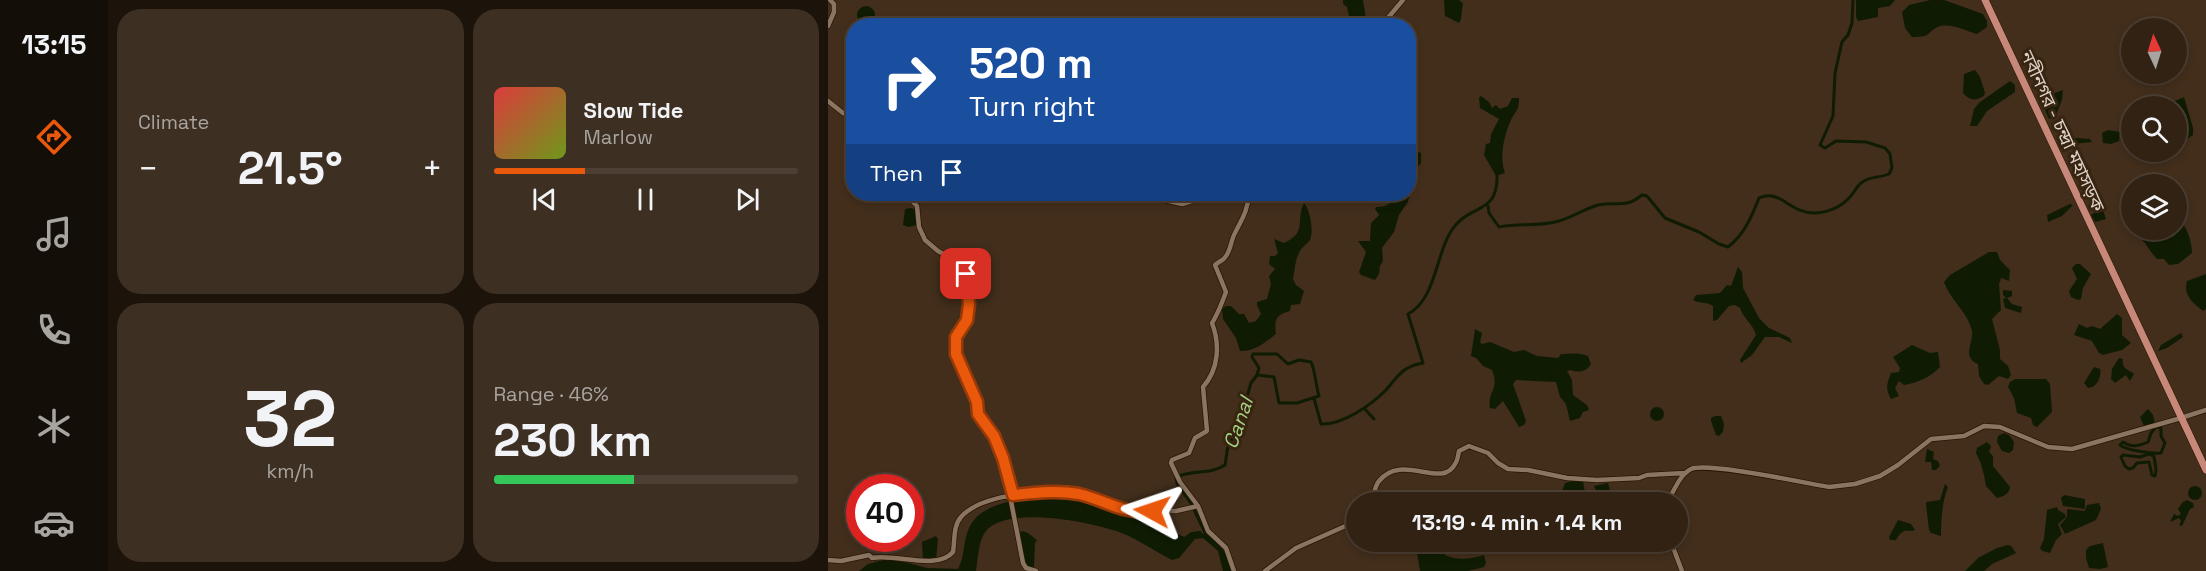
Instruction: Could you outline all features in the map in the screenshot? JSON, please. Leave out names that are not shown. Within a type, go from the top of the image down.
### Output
[{"type":"highway","name":"নবীনগর - চন্দ্রা মহাসড়ক","points":[[1987,0],[2206,470]]},
{"type":"highway","name":"নবীনগর - চন্দ্রা মহাসড়ক","points":[[2183,418],[2206,463]]},
{"type":"street","points":[[828,26],[834,12],[834,4],[830,0]]},
{"type":"street","points":[[1388,18],[1403,0]]},
{"type":"street","points":[[828,101],[846,114]]},
{"type":"street","points":[[912,201],[917,206],[920,227],[925,240],[938,251],[959,262],[966,274],[969,304],[967,320],[956,337],[956,354],[977,402],[978,414],[994,436],[1003,458],[1023,563],[1026,568],[1036,571]]},
{"type":"street","points":[[1169,201],[1182,204],[1192,201]]},
{"type":"street","points":[[1234,571],[1226,548],[1208,531],[1198,506],[1180,482],[1171,463],[1172,460],[1189,453],[1195,438],[1207,431],[1203,387],[1208,382],[1216,363],[1216,337],[1212,323],[1217,317],[1217,308],[1226,292],[1215,265],[1226,257],[1236,231],[1242,224],[1248,201]]},
{"type":"street","points":[[1374,492],[1375,486],[1394,469],[1406,468],[1439,474],[1446,473],[1455,465],[1459,451],[1469,446],[1488,453],[1498,463],[1509,469],[1528,470],[1567,478],[1596,480],[1639,478],[1647,475],[1685,473],[1696,468],[1716,468],[1826,486],[1842,486],[1866,481],[1889,472],[1931,439],[1964,436],[1984,426],[2001,427],[2048,447],[2072,450],[2206,410]]},
{"type":"street","points":[[1673,492],[1685,473]]},
{"type":"street","points":[[828,560],[841,561],[869,555],[872,558],[888,556],[931,561],[943,558],[953,552],[956,525],[961,517],[980,504],[1011,496],[1039,493],[1079,494],[1142,514],[1198,506]]},
{"type":"street","points":[[1265,571],[1296,548],[1346,526]]},
{"type":"street","points":[[1675,552],[1682,571]]},
{"type":"shaded area","points":[[1343,0],[1363,0],[1366,18],[1349,18],[1347,7],[1343,4]]},
{"type":"shaded area","points":[[1444,0],[1459,0],[1463,3],[1459,23],[1445,16]]},
{"type":"shaded area","points":[[1856,0],[1895,0],[1890,6],[1878,8],[1878,17],[1858,21]]},
{"type":"shaded area","points":[[1930,0],[1944,0],[1983,14],[1987,27],[1977,34],[1952,26],[1942,26],[1926,35],[1912,37],[1905,28],[1902,12],[1909,5]]},
{"type":"shaded area","points":[[866,6],[874,12],[874,18],[858,18],[857,15],[860,9]]},
{"type":"shaded area","points":[[1975,70],[1985,93],[1978,99],[1968,98],[1963,93],[1964,74]]},
{"type":"shaded area","points":[[2010,81],[2015,85],[2015,92],[1987,111],[1977,126],[1970,126],[1974,109],[1980,102]]},
{"type":"shaded area","points":[[2063,90],[2062,100],[2055,117],[2049,119],[2045,110],[2051,106],[2053,94]]},
{"type":"shaded area","points":[[1481,96],[1489,102],[1492,108],[1496,105],[1500,109],[1508,106],[1512,98],[1519,98],[1518,108],[1504,139],[1502,160],[1505,173],[1496,176],[1484,155],[1486,144],[1490,143],[1491,134],[1499,119],[1480,108],[1479,98]]},
{"type":"shaded area","points":[[2187,107],[2193,128],[2193,135],[2187,139]]},
{"type":"shaded area","points":[[2108,130],[2120,132],[2119,141],[2111,144],[2103,143],[2102,133]]},
{"type":"shaded area","points":[[2063,139],[2090,139],[2092,142],[2062,145]]},
{"type":"shaded area","points":[[1416,151],[1421,153],[1421,163],[1416,169]]},
{"type":"shaded area","points":[[1408,201],[1399,215],[1394,232],[1382,248],[1383,261],[1375,280],[1359,272],[1366,252],[1358,241],[1370,241],[1371,223],[1379,215],[1376,207],[1391,202]]},
{"type":"shaded area","points":[[1304,203],[1310,215],[1312,231],[1310,240],[1298,254],[1293,279],[1296,285],[1304,291],[1300,304],[1291,305],[1290,311],[1277,318],[1276,334],[1254,348],[1240,351],[1236,338],[1223,319],[1222,309],[1231,306],[1239,314],[1244,314],[1249,323],[1256,321],[1261,314],[1257,302],[1267,299],[1271,284],[1269,276],[1275,269],[1269,264],[1270,256],[1278,253],[1274,239],[1284,243],[1296,235]]},
{"type":"shaded area","points":[[2070,204],[2073,205],[2062,216],[2048,222],[2047,215]]},
{"type":"shaded area","points":[[2102,207],[2106,219],[2095,222],[2091,215]]},
{"type":"shaded area","points":[[905,209],[916,210],[917,225],[908,227],[903,225]]},
{"type":"shaded area","points":[[2187,231],[2192,253],[2178,264],[2169,265],[2164,259],[2157,259],[2143,240],[2187,240]]},
{"type":"shaded area","points":[[1989,252],[1997,252],[2000,260],[2010,270],[2009,281],[2001,278],[1999,284],[2001,310],[1992,319],[2000,359],[2008,366],[2011,375],[2008,379],[1999,376],[1988,385],[1984,384],[1979,376],[1978,364],[1970,357],[1972,331],[1970,324],[1944,282],[1950,275]]},
{"type":"shaded area","points":[[2080,264],[2091,274],[2083,288],[2081,299],[2078,300],[2071,297],[2069,291],[2077,279],[2072,268]]},
{"type":"shaded area","points":[[1738,267],[1742,272],[1743,288],[1759,318],[1769,328],[1790,338],[1792,343],[1779,337],[1765,337],[1752,355],[1741,363],[1740,360],[1756,335],[1740,308],[1735,305],[1729,306],[1717,320],[1713,321],[1713,306],[1693,300],[1696,295],[1720,293],[1727,285],[1731,286]]},
{"type":"shaded area","points":[[2206,274],[2206,309],[2203,311],[2189,298],[2186,286],[2187,281]]},
{"type":"shaded area","points":[[2003,290],[2012,291],[2012,296],[2007,298],[2012,304],[2022,307],[2021,313],[2005,308],[2003,299],[2006,298]]},
{"type":"shaded area","points":[[2117,314],[2122,318],[2122,335],[2131,343],[2122,350],[2103,355],[2099,353],[2092,341],[2074,335],[2079,324],[2087,328],[2092,326],[2100,329]]},
{"type":"shaded area","points":[[1475,329],[1482,333],[1480,342],[1482,344],[1490,342],[1514,352],[1524,350],[1537,356],[1558,358],[1561,354],[1588,356],[1591,364],[1587,369],[1580,372],[1567,371],[1572,380],[1573,395],[1587,405],[1589,410],[1583,412],[1580,418],[1570,421],[1566,404],[1560,397],[1556,382],[1516,380],[1513,384],[1526,421],[1524,425],[1519,427],[1503,401],[1495,409],[1490,408],[1490,397],[1495,382],[1492,370],[1471,356]]},
{"type":"shaded area","points":[[2181,333],[2183,337],[2158,351],[2161,345]]},
{"type":"shaded area","points":[[1912,345],[1930,353],[1938,352],[1940,367],[1928,377],[1914,383],[1904,385],[1899,381],[1895,388],[1899,396],[1891,399],[1887,389],[1888,380],[1891,373],[1899,372],[1900,368],[1893,357]]},
{"type":"shaded area","points":[[2119,358],[2123,359],[2124,367],[2134,374],[2130,381],[2126,375],[2115,383],[2111,379],[2112,369]]},
{"type":"shaded area","points":[[2094,367],[2100,369],[2099,378],[2094,386],[2088,388],[2084,383]]},
{"type":"shaded area","points":[[2015,379],[2046,379],[2050,384],[2052,412],[2037,427],[2033,425],[2031,418],[2017,413],[2014,398],[2008,387]]},
{"type":"shaded area","points":[[1654,407],[1660,407],[1664,414],[1660,421],[1654,421],[1650,417],[1650,411]]},
{"type":"shaded area","points":[[2148,409],[2153,415],[2155,424],[2144,426],[2140,417]]},
{"type":"shaded area","points":[[1721,416],[1724,424],[1723,432],[1719,436],[1716,435],[1711,421],[1711,418]]},
{"type":"shaded area","points":[[2004,433],[2009,435],[2014,442],[2013,450],[2009,453],[2002,451],[1997,442],[1998,436]]},
{"type":"shaded area","points":[[1987,442],[1991,446],[1989,452],[1993,456],[1993,466],[2010,487],[2007,493],[1997,498],[1986,486],[1976,453],[1977,448]]},
{"type":"shaded area","points":[[1927,449],[1934,452],[1933,459],[1938,461],[1940,466],[1936,470],[1932,470],[1931,462],[1925,462]]},
{"type":"shaded area","points":[[1583,481],[1585,492],[1562,492],[1565,483]]},
{"type":"shaded area","points":[[1608,483],[1610,492],[1597,492],[1594,486]]},
{"type":"shaded area","points":[[1945,484],[1948,487],[1943,505],[1941,536],[1929,530],[1926,502],[1940,500]]},
{"type":"shaded area","points":[[2195,486],[2200,488],[2202,493],[2200,498],[2195,500],[2190,498],[2188,493],[2190,488]]},
{"type":"shaded area","points":[[2064,495],[2085,499],[2085,509],[2063,506],[2061,498]]},
{"type":"shaded area","points":[[1040,497],[1097,505],[1187,538],[1196,534],[1211,536],[1222,548],[1233,571],[1223,571],[1218,551],[1203,538],[1195,539],[1179,558],[1172,560],[1133,538],[1106,528],[1070,520],[1030,517],[997,523],[986,531],[980,545],[976,571],[859,571],[868,564],[884,560],[897,560],[927,568],[958,569],[969,528],[974,520],[990,508],[1000,504]]},
{"type":"shaded area","points":[[2187,500],[2193,503],[2194,507],[2190,509],[2182,526],[2179,525],[2181,521],[2179,518],[2170,522],[2174,514],[2178,516],[2181,514],[2178,509]]},
{"type":"shaded area","points":[[2099,503],[2101,509],[2096,520],[2065,534],[2060,525],[2067,517],[2067,509],[2085,511],[2087,505]]},
{"type":"shaded area","points":[[2057,507],[2066,517],[2058,524],[2062,534],[2056,540],[2050,553],[2040,548],[2044,539],[2047,510]]},
{"type":"shaded area","points":[[1898,520],[1911,524],[1915,530],[1903,531],[1896,540],[1890,540],[1889,537]]},
{"type":"shaded area","points":[[1022,531],[1037,540],[1034,568],[1025,563],[1020,533]]},
{"type":"shaded area","points":[[936,536],[938,539],[936,560],[923,560],[924,541]]},
{"type":"shaded area","points":[[2103,543],[2108,567],[2089,568],[2086,550],[2090,546]]},
{"type":"shaded area","points":[[2008,545],[2016,553],[1992,564],[1984,571],[1965,571],[1978,558]]},
{"type":"shaded area","points":[[1444,552],[1445,555],[1464,559],[1484,555],[1486,563],[1484,567],[1468,571],[1420,571],[1417,553]]},
{"type":"waterway","points":[[1488,206],[1489,213],[1499,227],[1551,223],[1598,205],[1631,202],[1642,195],[1647,196],[1665,218],[1728,247],[1743,231],[1759,198],[1773,196],[1799,210],[1816,213],[1838,206],[1846,201],[1861,183],[1867,179],[1889,174],[1892,168],[1890,154],[1885,148],[1866,142],[1836,141],[1825,148],[1820,145],[1833,116],[1835,73],[1842,42],[1848,35],[1852,23],[1853,0]]},
{"type":"waterway","points":[[1314,398],[1321,424],[1338,421],[1373,402],[1405,369],[1423,363],[1408,314],[1424,299],[1445,243],[1457,223],[1488,203],[1493,197],[1497,173]]},
{"type":"waterway","name":"Canal","points":[[1206,535],[1192,505],[1177,483],[1176,477],[1214,470],[1225,465],[1228,446],[1237,430],[1251,383],[1257,375],[1274,377],[1279,403],[1297,403],[1319,396],[1311,362],[1299,360],[1288,364],[1277,354],[1253,354],[1252,357],[1259,368],[1257,375]]},
{"type":"waterway","points":[[1364,408],[1374,419]]},
{"type":"waterway","points":[[2156,427],[2161,428],[2161,436],[2165,443],[2161,453],[2139,451],[2120,445],[2123,442],[2135,446],[2148,442],[2156,427]]},
{"type":"waterway","points":[[2149,454],[2154,456],[2155,476],[2152,475],[2149,462],[2137,463],[2129,469],[2121,457],[2123,455],[2140,457],[2149,454]]},
{"type":"waterway","points":[[1185,539],[1192,534],[1200,533]]},
{"type":"route","points":[[966,274],[970,296],[967,320],[956,337],[956,354],[977,402],[981,421],[993,434],[1003,458],[1013,495],[1079,494],[1132,512],[1142,514],[1152,511]]}]
